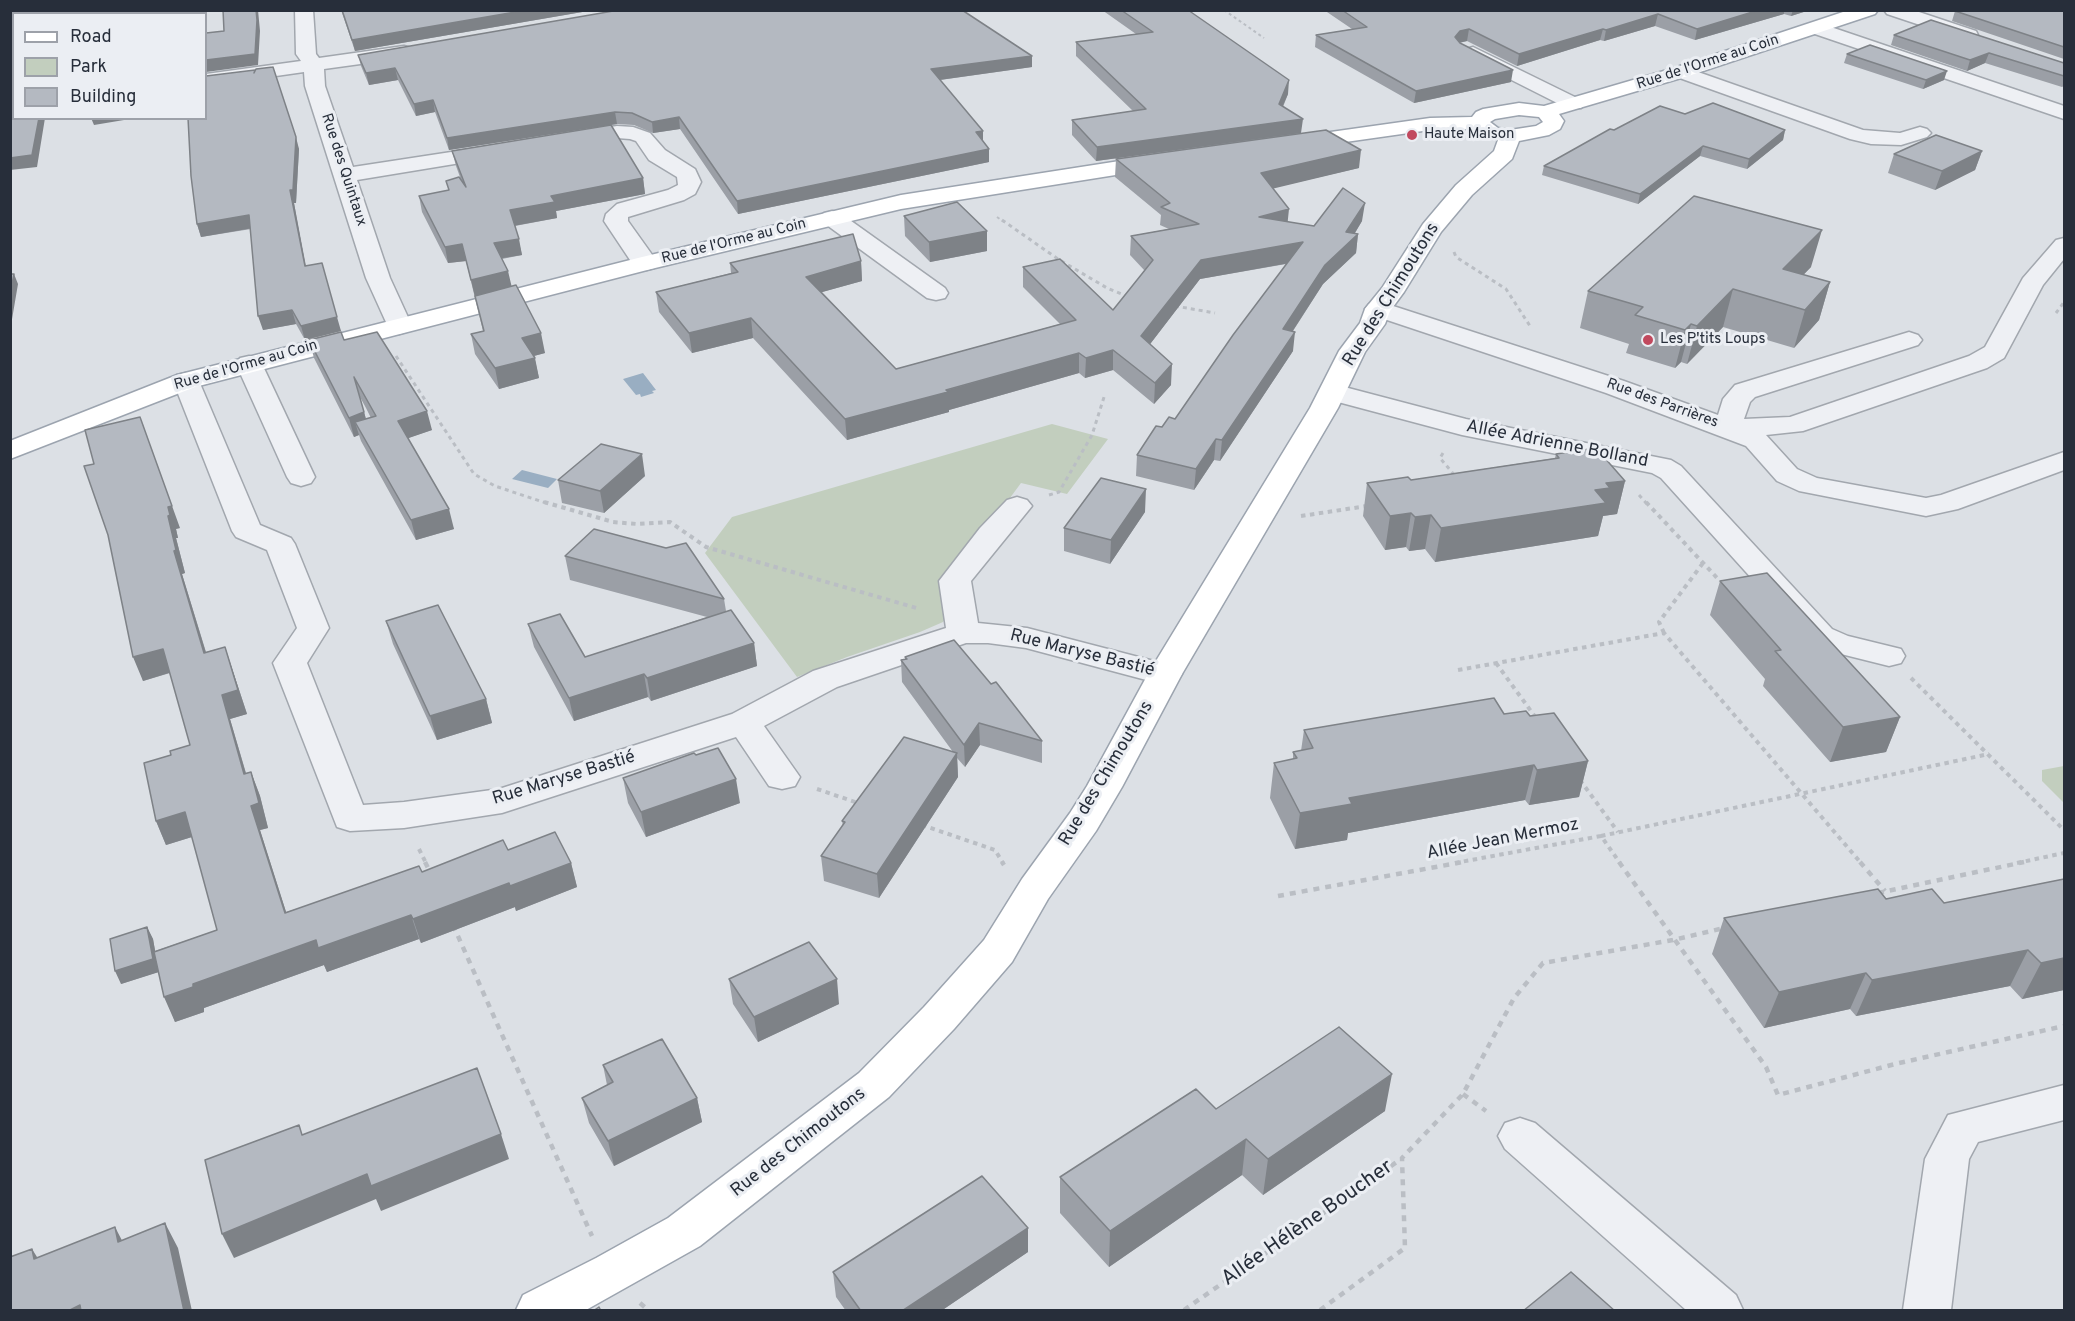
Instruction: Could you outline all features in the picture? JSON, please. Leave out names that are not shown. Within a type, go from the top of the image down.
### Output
[{"type":"main road","name":"Rue de l'Orme au Coin","points":[[1545,112],[1681,72],[1869,10]]},
{"type":"main road","points":[[1275,146],[1430,124],[1479,123],[1492,133],[1510,136],[1527,135],[1549,128],[1554,121],[1545,112],[1520,109],[1483,116],[1479,123]]},
{"type":"main road","name":"Rue des Chimoutons","points":[[540,1311],[684,1232],[874,1085],[939,1018],[998,951],[1035,889],[1093,805],[1165,674],[1333,393],[1352,351],[1372,324],[1378,309],[1431,229],[1464,190],[1504,154],[1510,136]]},
{"type":"main road","name":"Rue de l'Orme au Coin","points":[[10,451],[186,381],[646,263],[832,218],[960,191],[1185,159]]},
{"type":"street","name":"Rue des Quintaux","points":[[304,10],[306,54],[314,65],[315,86],[378,278],[389,328]]},
{"type":"street","points":[[1893,10],[1990,42]]},
{"type":"street","points":[[1816,28],[2064,114]]},
{"type":"street","points":[[1466,49],[1574,104]]},
{"type":"street","points":[[207,81],[417,50]]},
{"type":"street","points":[[1681,72],[1857,135],[1901,139],[1920,133]]},
{"type":"street","points":[[546,143],[617,132],[633,133],[643,137],[657,155],[687,174],[690,182],[687,189],[617,214],[616,221],[640,258],[646,263]]},
{"type":"street","points":[[345,175],[523,147]]},
{"type":"street","points":[[832,218],[936,293]]},
{"type":"street","name":"Rue des Parrières","points":[[1378,309],[1604,383],[1727,428],[1793,425],[1978,362],[1995,352],[2032,283],[2055,265],[2064,245]]},
{"type":"street","points":[[1909,340],[1745,391],[1737,399],[1727,428],[1756,440],[1787,475],[1809,485],[1926,507],[1948,503],[2064,460]]},
{"type":"street","points":[[249,364],[301,477]]},
{"type":"street","name":"Rue Maryse Bastié","points":[[186,381],[247,531],[280,544],[313,628],[290,663],[350,818],[404,815],[502,801],[744,722],[825,679],[963,633],[988,633],[1027,638],[1165,674]]},
{"type":"street","name":"Allée Adrienne Bolland","points":[[1333,393],[1365,399],[1462,427],[1660,466],[1671,472],[1821,636],[1837,643],[1889,656]]},
{"type":"street","points":[[963,633],[955,581],[991,534],[1017,506]]},
{"type":"street","points":[[744,722],[782,777]]},
{"type":"street","points":[[1927,1311],[1947,1160],[1963,1128],[2064,1104]]},
{"type":"street","points":[[1520,1136],[1719,1311]]},
{"type":"path","points":[[1224,10],[1264,39]]},
{"type":"path","points":[[960,191],[1031,241],[1107,288],[1139,299]]},
{"type":"path","points":[[1454,250],[1456,257],[1506,289],[1533,331]]},
{"type":"path","points":[[1168,305],[1215,313]]},
{"type":"path","points":[[389,328],[430,411],[474,474],[495,486],[584,516],[613,522],[637,524],[670,522],[706,548],[949,618],[963,633]]},
{"type":"path","points":[[1017,506],[1059,492],[1092,435],[1105,394]]},
{"type":"path","points":[[1459,482],[1440,458],[1462,427]]},
{"type":"path","points":[[1295,515],[1305,516],[1374,505]]},
{"type":"path","points":[[1703,563],[1659,622],[1664,633],[1885,891]]},
{"type":"path","points":[[1458,670],[1664,633]]},
{"type":"path","points":[[1889,656],[2064,830]]},
{"type":"path","points":[[1496,663],[1536,720]]},
{"type":"path","points":[[1601,836],[1989,754]]},
{"type":"path","points":[[1577,776],[1618,832]]},
{"type":"path","points":[[782,777],[860,804]]},
{"type":"path","points":[[404,815],[433,880]]},
{"type":"path","points":[[916,824],[994,850],[1006,867]]},
{"type":"path","name":"Allée Jean Mermoz","points":[[1278,896],[1601,836],[1766,1068],[1778,1095],[1895,1064],[2064,1026]]},
{"type":"path","points":[[1874,894],[2064,853]]},
{"type":"path","points":[[448,913],[594,1240]]},
{"type":"path","name":"Allée Hélène Boucher","points":[[1184,1311],[1402,1158],[1463,1094],[1514,998],[1543,963],[1673,940],[1729,927]]},
{"type":"path","name":"Allée Hélène Boucher","points":[[1320,1311],[1405,1248],[1402,1158]]},
{"type":"green space","points":[[1052,424],[1108,439],[1067,494],[1021,483],[948,582],[948,615],[943,622],[920,632],[797,677],[705,553],[732,517]]},
{"type":"green space","points":[[2064,766],[2064,803],[2042,781],[2042,770]]},
{"type":"water","points":[[643,373],[656,390],[652,391],[654,393],[641,397],[640,394],[636,395],[623,379]]},
{"type":"water","points":[[522,470],[557,479],[548,488],[512,479]]},
{"type":"building","points":[[10,10],[75,10],[72,12],[12,12],[12,89],[10,88]]},
{"type":"building","points":[[152,10],[152,12],[96,12]]},
{"type":"building","points":[[223,10],[256,10],[255,54],[207,60],[207,33],[224,31]]},
{"type":"building","points":[[342,10],[527,10],[352,40]]},
{"type":"building","points":[[619,10],[962,10],[1032,56],[931,69],[983,131],[976,132],[989,149],[737,201],[679,117],[652,122],[632,113],[615,112],[447,138],[433,100],[414,104],[395,68],[366,73],[358,55]]},
{"type":"building","points":[[1121,10],[1188,10],[1289,80],[1279,104],[1303,119],[1097,147],[1072,120],[1146,109],[1076,42],[1153,32]]},
{"type":"building","points":[[1342,10],[1759,10],[1697,29],[1658,14],[1519,54],[1469,29],[1460,31],[1455,37],[1460,43],[1513,70],[1416,91],[1316,35],[1367,27]]},
{"type":"building","points":[[1955,10],[2064,10],[2064,47],[1955,11]]},
{"type":"building","points":[[1931,20],[2064,63],[2064,76],[1989,53],[1970,60],[1894,35]]},
{"type":"building","points":[[1870,45],[1947,71],[1926,80],[1847,54]]},
{"type":"building","points":[[273,67],[296,137],[293,190],[290,190],[305,266],[322,263],[337,317],[301,326],[292,310],[258,316],[249,215],[197,224],[191,176],[188,120],[207,120],[207,76],[255,70],[254,73],[256,69]]},
{"type":"building","points":[[12,89],[12,120],[39,120],[32,155],[10,158]]},
{"type":"building","points":[[1713,103],[1785,130],[1749,159],[1703,146],[1640,194],[1544,166],[1610,129],[1614,130],[1660,106],[1685,114]]},
{"type":"building","points":[[611,125],[643,178],[551,196],[555,202],[510,210],[519,239],[494,243],[508,271],[471,280],[462,244],[445,247],[419,196],[449,190],[446,181],[459,177],[466,187],[452,151]]},
{"type":"building","points":[[1326,130],[1361,150],[1261,173],[1289,209],[1259,217],[1314,226],[1343,188],[1365,203],[1346,232],[1358,234],[1325,265],[1283,329],[1295,332],[1222,440],[1216,439],[1196,469],[1137,455],[1156,426],[1162,427],[1169,417],[1175,419],[1233,335],[1303,242],[1201,260],[1141,336],[1172,364],[1155,383],[1113,350],[1086,358],[1079,353],[946,390],[948,392],[845,419],[751,318],[689,333],[656,292],[738,272],[730,263],[853,234],[861,261],[806,277],[896,369],[1076,320],[1023,267],[1060,259],[1113,310],[1153,260],[1131,236],[1199,224],[1161,207],[1170,203],[1116,159]]},
{"type":"building","points":[[1936,135],[1982,151],[1942,171],[1894,154]]},
{"type":"building","points":[[1694,196],[1822,230],[1783,269],[1830,282],[1805,310],[1733,289],[1697,326],[1691,324],[1685,330],[1635,315],[1643,307],[1588,291]]},
{"type":"building","points":[[957,202],[987,231],[929,242],[904,216]]},
{"type":"building","points":[[10,274],[14,274],[10,295]]},
{"type":"building","points":[[516,285],[541,333],[522,338],[535,358],[495,368],[471,334],[484,331],[475,296]]},
{"type":"building","points":[[341,332],[344,340],[377,332],[427,411],[398,421],[449,509],[411,520],[355,422],[376,416],[354,377],[364,412],[349,418],[309,340]]},
{"type":"building","points":[[140,417],[172,506],[168,507],[170,515],[168,516],[176,550],[174,551],[204,653],[225,647],[238,690],[222,695],[244,774],[251,772],[259,803],[251,806],[285,913],[419,866],[422,872],[503,840],[508,850],[555,832],[571,863],[510,886],[509,883],[413,919],[411,915],[318,948],[316,940],[193,984],[193,987],[164,997],[154,952],[217,930],[185,812],[156,821],[144,763],[171,755],[170,751],[190,745],[163,649],[133,657],[108,535],[84,466],[94,464],[85,430]]},
{"type":"building","points":[[601,444],[642,454],[600,491],[558,480]]},
{"type":"building","points":[[1596,448],[1625,481],[1606,483],[1610,488],[1595,490],[1606,503],[1441,528],[1431,515],[1415,517],[1411,513],[1390,516],[1367,483],[1408,477],[1411,480],[1559,458],[1556,454]]},
{"type":"building","points":[[1101,478],[1146,489],[1111,540],[1064,528]]},
{"type":"building","points":[[594,529],[666,548],[686,543],[724,599],[565,556]]},
{"type":"building","points":[[1767,573],[1900,717],[1843,727],[1775,651],[1781,650],[1720,581]]},
{"type":"building","points":[[438,605],[486,699],[430,716],[386,621]]},
{"type":"building","points":[[731,610],[754,643],[647,678],[644,674],[569,698],[528,624],[560,614],[585,657]]},
{"type":"building","points":[[954,640],[991,684],[996,682],[1042,741],[979,723],[964,745],[901,660]]},
{"type":"building","points":[[1494,698],[1504,714],[1526,711],[1530,716],[1554,713],[1588,761],[1537,770],[1534,765],[1349,798],[1352,804],[1300,813],[1274,763],[1297,758],[1293,752],[1313,748],[1304,730]]},
{"type":"building","points":[[904,737],[957,753],[877,874],[821,856],[845,822],[842,821]]},
{"type":"building","points":[[718,748],[736,779],[641,812],[623,778],[694,753],[696,755]]},
{"type":"building","points":[[2064,879],[2064,958],[2041,963],[2028,950],[1872,980],[1866,973],[1779,992],[1724,918],[1878,889],[1886,899],[1932,889],[1944,903]]},
{"type":"building","points":[[147,927],[153,959],[115,971],[110,939]]},
{"type":"building","points":[[809,942],[837,979],[754,1017],[729,979]]},
{"type":"building","points":[[1339,1027],[1392,1074],[1268,1159],[1246,1139],[1110,1231],[1060,1177],[1196,1089],[1216,1109]]},
{"type":"building","points":[[662,1039],[697,1098],[608,1141],[582,1098],[613,1082],[603,1065]]},
{"type":"building","points":[[477,1068],[501,1134],[371,1186],[367,1174],[222,1234],[205,1160],[299,1125],[302,1135]]},
{"type":"building","points":[[982,1176],[1028,1228],[902,1311],[861,1311],[833,1272]]},
{"type":"building","points":[[165,1223],[184,1311],[81,1311],[80,1305],[68,1311],[10,1311],[10,1257],[32,1249],[34,1259],[115,1227],[118,1242]]},
{"type":"building","points":[[1571,1272],[1615,1311],[1523,1311]]},
{"type":"place","name":"Haute Maison","points":[[1412,135]]},
{"type":"place","name":"Les P'tits Loups","points":[[1648,340]]}]
